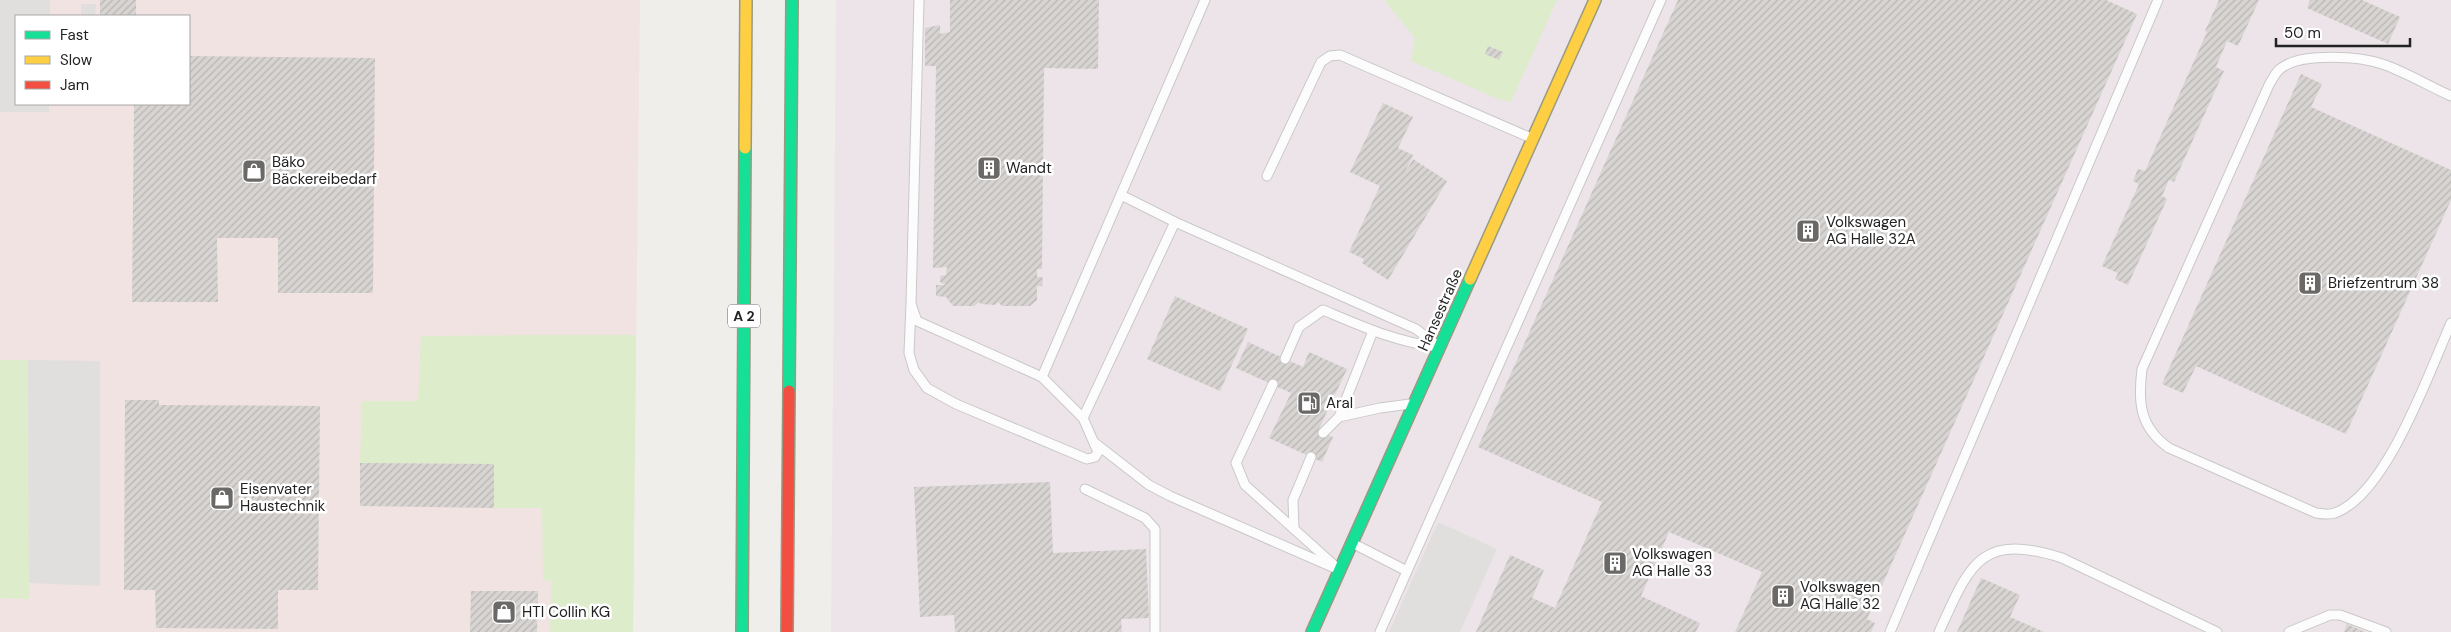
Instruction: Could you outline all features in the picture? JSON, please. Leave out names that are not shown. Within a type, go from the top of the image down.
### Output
[{"type":"main road","name":"A 2","points":[[742,632],[746,0]]},
{"type":"main road","points":[[787,632],[792,0]]},
{"type":"main road","name":"Hansestraße","points":[[1312,632],[1596,0]]},
{"type":"lane","points":[[911,304],[916,321],[1042,377],[1083,418],[1098,452],[1095,457],[1086,459],[956,404],[927,388],[914,370],[909,353],[919,0]]},
{"type":"lane","points":[[1042,377],[1205,0]]},
{"type":"lane","points":[[1380,632],[1661,0]]},
{"type":"lane","points":[[1890,632],[2158,0]]},
{"type":"lane","points":[[1267,176],[1321,62],[1330,56],[1340,55],[1533,139]]},
{"type":"lane","points":[[2451,96],[2383,64],[2360,60],[2314,57],[2293,62],[2279,70],[2269,85],[2142,368],[2139,393],[2142,411],[2151,432],[2169,448],[2316,513],[2334,514],[2348,506],[2385,467],[2451,323]]},
{"type":"lane","points":[[1121,195],[1175,222],[1416,329],[1440,348]]},
{"type":"lane","points":[[1083,418],[1175,222]]},
{"type":"lane","points":[[1285,359],[1299,327],[1323,310],[1410,344],[1440,348]]},
{"type":"lane","points":[[1323,433],[1339,417],[1373,330]]},
{"type":"lane","points":[[1273,384],[1236,462],[1245,485],[1340,570]]},
{"type":"lane","points":[[1339,417],[1380,408],[1415,404]]},
{"type":"lane","points":[[1095,443],[1149,485],[1170,496],[1340,570]]},
{"type":"lane","points":[[1294,529],[1293,500],[1312,457]]},
{"type":"lane","points":[[1085,489],[1145,518],[1155,529],[1156,632]]},
{"type":"lane","points":[[1352,543],[1407,571]]},
{"type":"lane","points":[[1939,632],[1961,584],[1976,562],[2003,548],[2038,550],[2062,558],[2217,632]]},
{"type":"lane","points":[[2288,632],[2330,615],[2340,615],[2386,632]]},
{"type":"shaded area","points":[[0,0],[640,0],[633,632],[0,632]]},
{"type":"shaded area","points":[[0,0],[50,0],[50,15],[15,15],[15,105],[49,105],[49,112],[0,112]]},
{"type":"shaded area","points":[[836,0],[2451,0],[2451,632],[831,632]]},
{"type":"shaded area","points":[[81,4],[96,4],[95,15],[81,15]]},
{"type":"shaded area","points":[[28,360],[100,361],[100,586],[29,583]]},
{"type":"shaded area","points":[[1438,522],[1497,549],[1460,632],[1389,632]]},
{"type":"green space","points":[[1384,0],[1557,0],[1511,102],[1498,99],[1411,61],[1415,38]]},
{"type":"green space","points":[[636,335],[633,632],[550,632],[551,581],[543,580],[542,508],[494,508],[494,464],[360,463],[362,401],[418,401],[421,336]]},
{"type":"green space","points":[[0,360],[28,360],[29,599],[0,598]]},
{"type":"building","points":[[100,0],[136,0],[136,15],[100,15]]},
{"type":"building","name":"Wandt","points":[[950,0],[1099,0],[1098,69],[1044,68],[1042,269],[1037,269],[1037,277],[1042,277],[1043,280],[1042,286],[1037,286],[1037,300],[1030,306],[1002,306],[998,302],[995,305],[981,304],[979,302],[974,306],[953,306],[946,297],[936,296],[936,285],[946,285],[940,282],[940,276],[946,275],[947,267],[933,268],[936,66],[925,66],[925,28],[940,25],[940,34],[950,32]]},
{"type":"building","name":"Volkswagen AG Halle 32A","points":[[1678,0],[2106,0],[2137,14],[1867,619],[1875,623],[1871,632],[1735,632],[1762,572],[1669,532],[1641,596],[1700,623],[1696,632],[1476,632],[1510,555],[1544,570],[1532,598],[1555,608],[1602,502],[1478,447]]},
{"type":"building","points":[[2219,0],[2259,0],[2238,46],[2227,41],[2216,67],[2224,71],[2174,182],[2169,180],[2162,196],[2167,199],[2128,285],[2115,279],[2118,273],[2102,266],[2139,184],[2133,181],[2138,169],[2145,171],[2207,32],[2205,31]]},
{"type":"building","points":[[2310,0],[2362,0],[2400,17],[2388,44],[2307,8]]},
{"type":"building","points":[[1488,46],[1503,52],[1499,60],[1485,54]]},
{"type":"building","name":"Bäko Bäckereibedarf","points":[[190,56],[375,58],[373,293],[278,293],[278,238],[217,238],[218,302],[132,302],[134,105],[190,105]]},
{"type":"building","name":"Briefzentrum 38","points":[[2301,74],[2322,84],[2311,107],[2451,170],[2451,200],[2346,434],[2196,366],[2183,393],[2162,384]]},
{"type":"building","points":[[1383,103],[1413,117],[1398,148],[1413,155],[1404,175],[1413,159],[1447,181],[1388,280],[1362,263],[1364,259],[1349,252],[1380,186],[1350,172]]},
{"type":"building","points":[[1175,296],[1248,329],[1220,391],[1147,359]]},
{"type":"building","name":"Aral","points":[[1248,342],[1303,367],[1309,352],[1347,369],[1318,431],[1333,437],[1322,462],[1269,438],[1291,393],[1236,368]]},
{"type":"building","name":"Eisenvater Haustechnik","points":[[125,400],[159,400],[159,405],[320,406],[318,590],[278,590],[278,629],[156,628],[155,590],[124,590]]},
{"type":"building","points":[[360,463],[494,464],[494,508],[360,506]]},
{"type":"building","points":[[1050,482],[1053,553],[1146,549],[1149,618],[1121,619],[1122,632],[955,632],[954,615],[920,617],[914,487]]},
{"type":"building","points":[[1981,578],[2020,595],[2010,617],[2044,632],[1957,632]]},
{"type":"building","name":"HTI Collin KG","points":[[471,591],[538,591],[537,632],[470,632]]},
{"type":"building","points":[[2347,624],[2365,632],[2344,632]]},
{"type":"traffic: fast","points":[[789,391],[792,0]]},
{"type":"traffic: fast","points":[[742,632],[745,148]]},
{"type":"traffic: fast","points":[[1312,632],[1470,279]]},
{"type":"traffic: slow","points":[[745,148],[746,0]]},
{"type":"traffic: slow","points":[[1470,279],[1595,0]]},
{"type":"traffic: jam","points":[[787,632],[789,391]]},
{"type":"place","name":"Wandt","points":[[989,168]]},
{"type":"place","name":"Bäko Bäckereibedarf","points":[[254,171]]},
{"type":"place","name":"Volkswagen AG Halle 32A","points":[[1808,231]]},
{"type":"place","name":"Briefzentrum 38","points":[[2310,283]]},
{"type":"place","name":"Aral","points":[[1309,403]]},
{"type":"place","name":"Eisenvater Haustechnik","points":[[222,498]]},
{"type":"place","name":"Volkswagen AG Halle 33","points":[[1615,563]]},
{"type":"place","name":"Volkswagen AG Halle 32","points":[[1783,596]]},
{"type":"place","name":"HTI Collin KG","points":[[504,612]]}]
